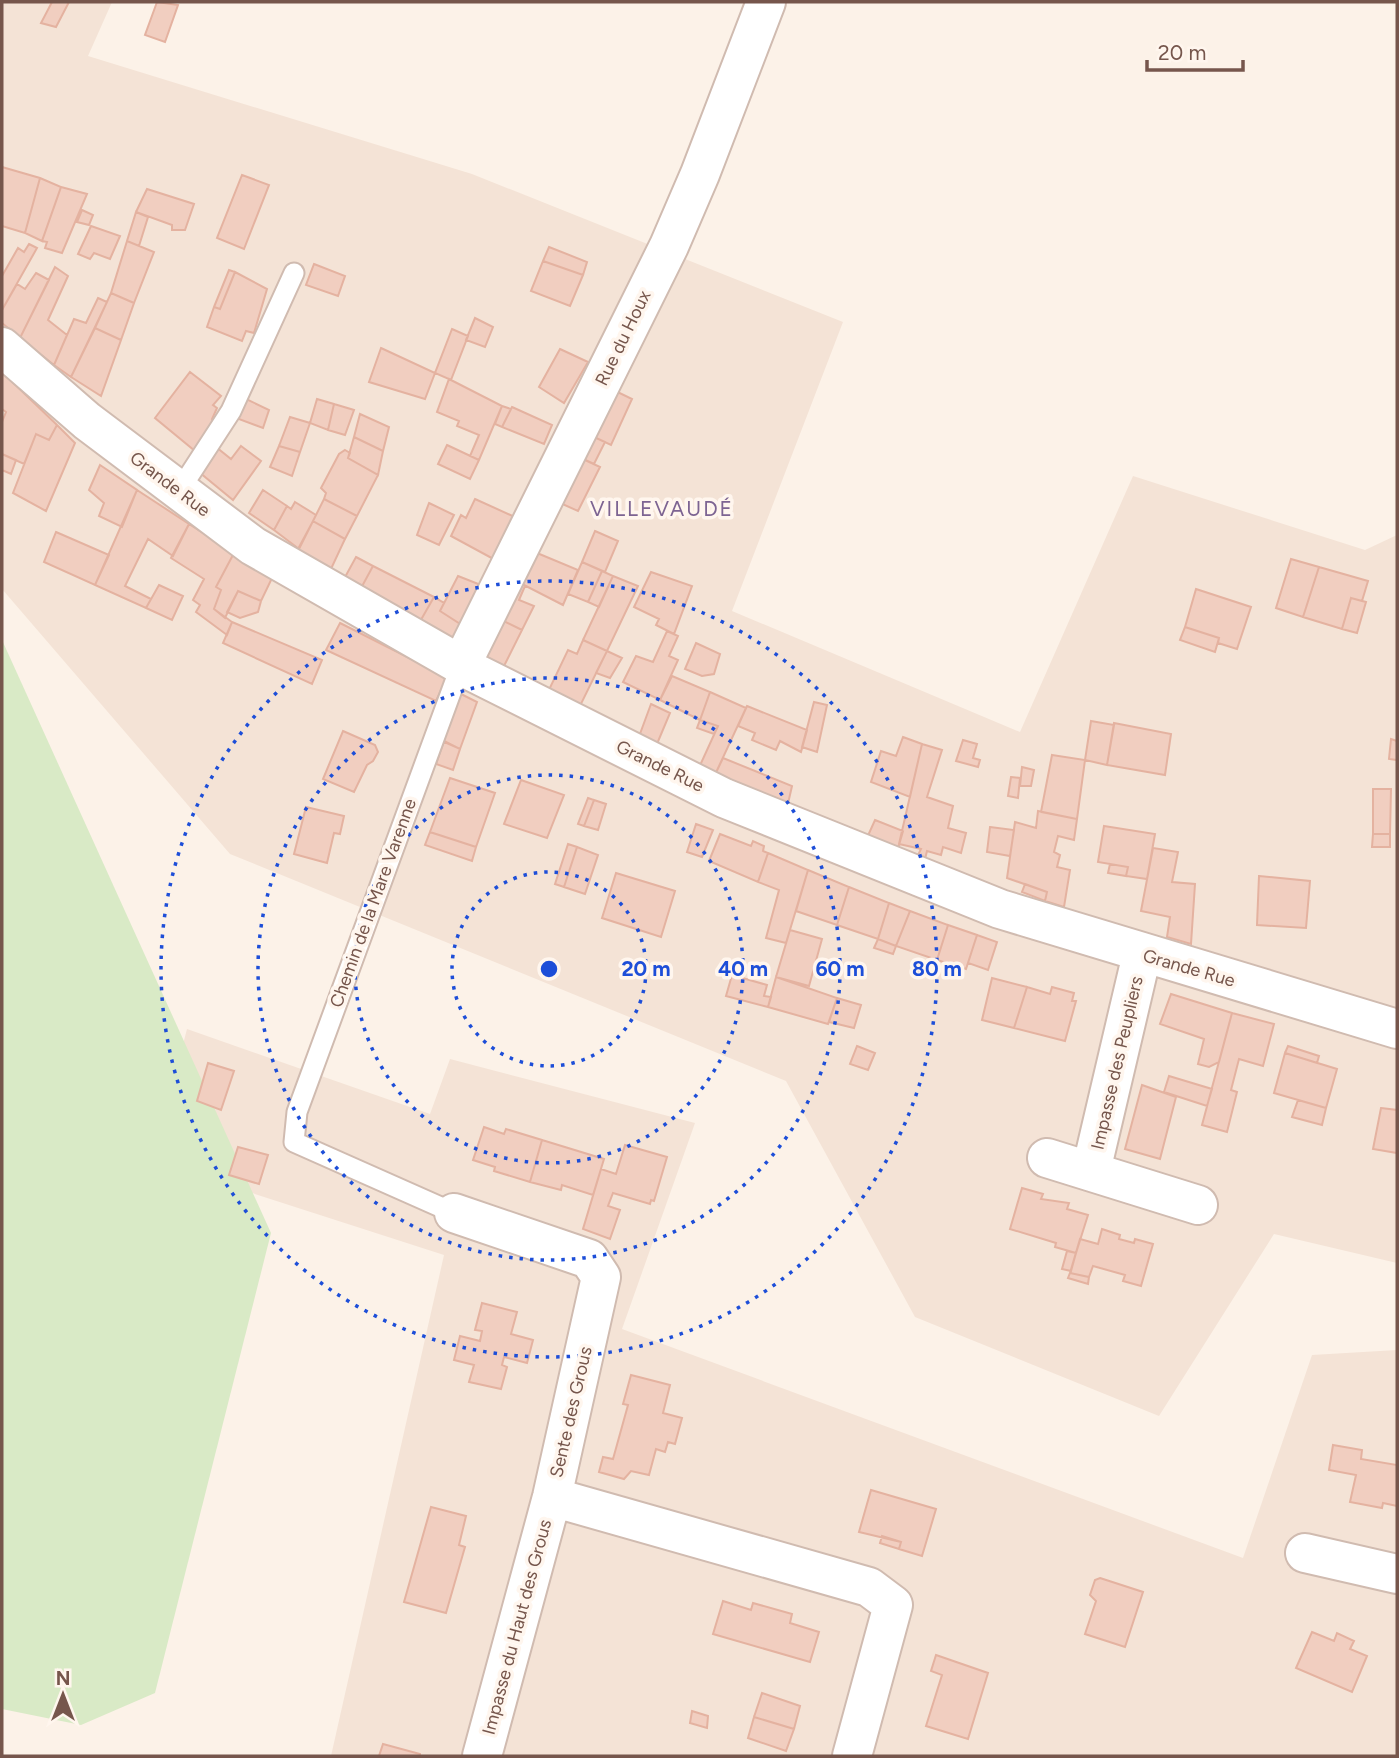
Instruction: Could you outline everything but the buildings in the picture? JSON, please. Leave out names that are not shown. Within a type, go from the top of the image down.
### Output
[{"type":"street","name":"Rue du Houx","points":[[461,665],[668,246],[700,174],[766,2]]},
{"type":"street","name":"Grande Rue","points":[[2,347],[87,421],[253,547],[461,665],[724,797],[999,909],[1397,1029]]},
{"type":"street","name":"Impasse des Peupliers","points":[[1091,1171],[1142,954]]},
{"type":"street","name":"Impasse des Peupliers","points":[[1047,1158],[1198,1205]]},
{"type":"street","name":"Sente des Grous","points":[[454,1213],[589,1259],[601,1277],[552,1497],[869,1587],[893,1605],[852,1756]]},
{"type":"street","name":"Impasse du Haut des Grous","points":[[482,1756],[552,1497]]},
{"type":"street","points":[[1305,1553],[1397,1574]]},
{"type":"lane","points":[[179,491],[231,411],[294,273]]},
{"type":"lane","name":"Chemin de la Mare Varenne","points":[[293,1142],[297,1112],[461,665]]},
{"type":"lane","name":"Sente des Grous","points":[[293,1142],[454,1213]]},
{"type":"shaded area","points":[[2,2],[112,2],[88,56],[472,174],[843,322],[732,611],[1020,732],[1133,476],[1365,550],[1397,535],[1397,1263],[1274,1234],[1159,1416],[915,1317],[786,1081],[230,854],[2,589]]},
{"type":"shaded area","points":[[187,1029],[430,1114],[450,1059],[695,1123],[622,1329],[1243,1558],[1312,1355],[1397,1350],[1397,1756],[331,1756],[444,1255],[153,1161]]},
{"type":"green space","points":[[2,640],[271,1233],[155,1693],[81,1725],[2,1709]]},
{"type":"district","name":"VILLEVAUDÉ","points":[[662,508]]}]
